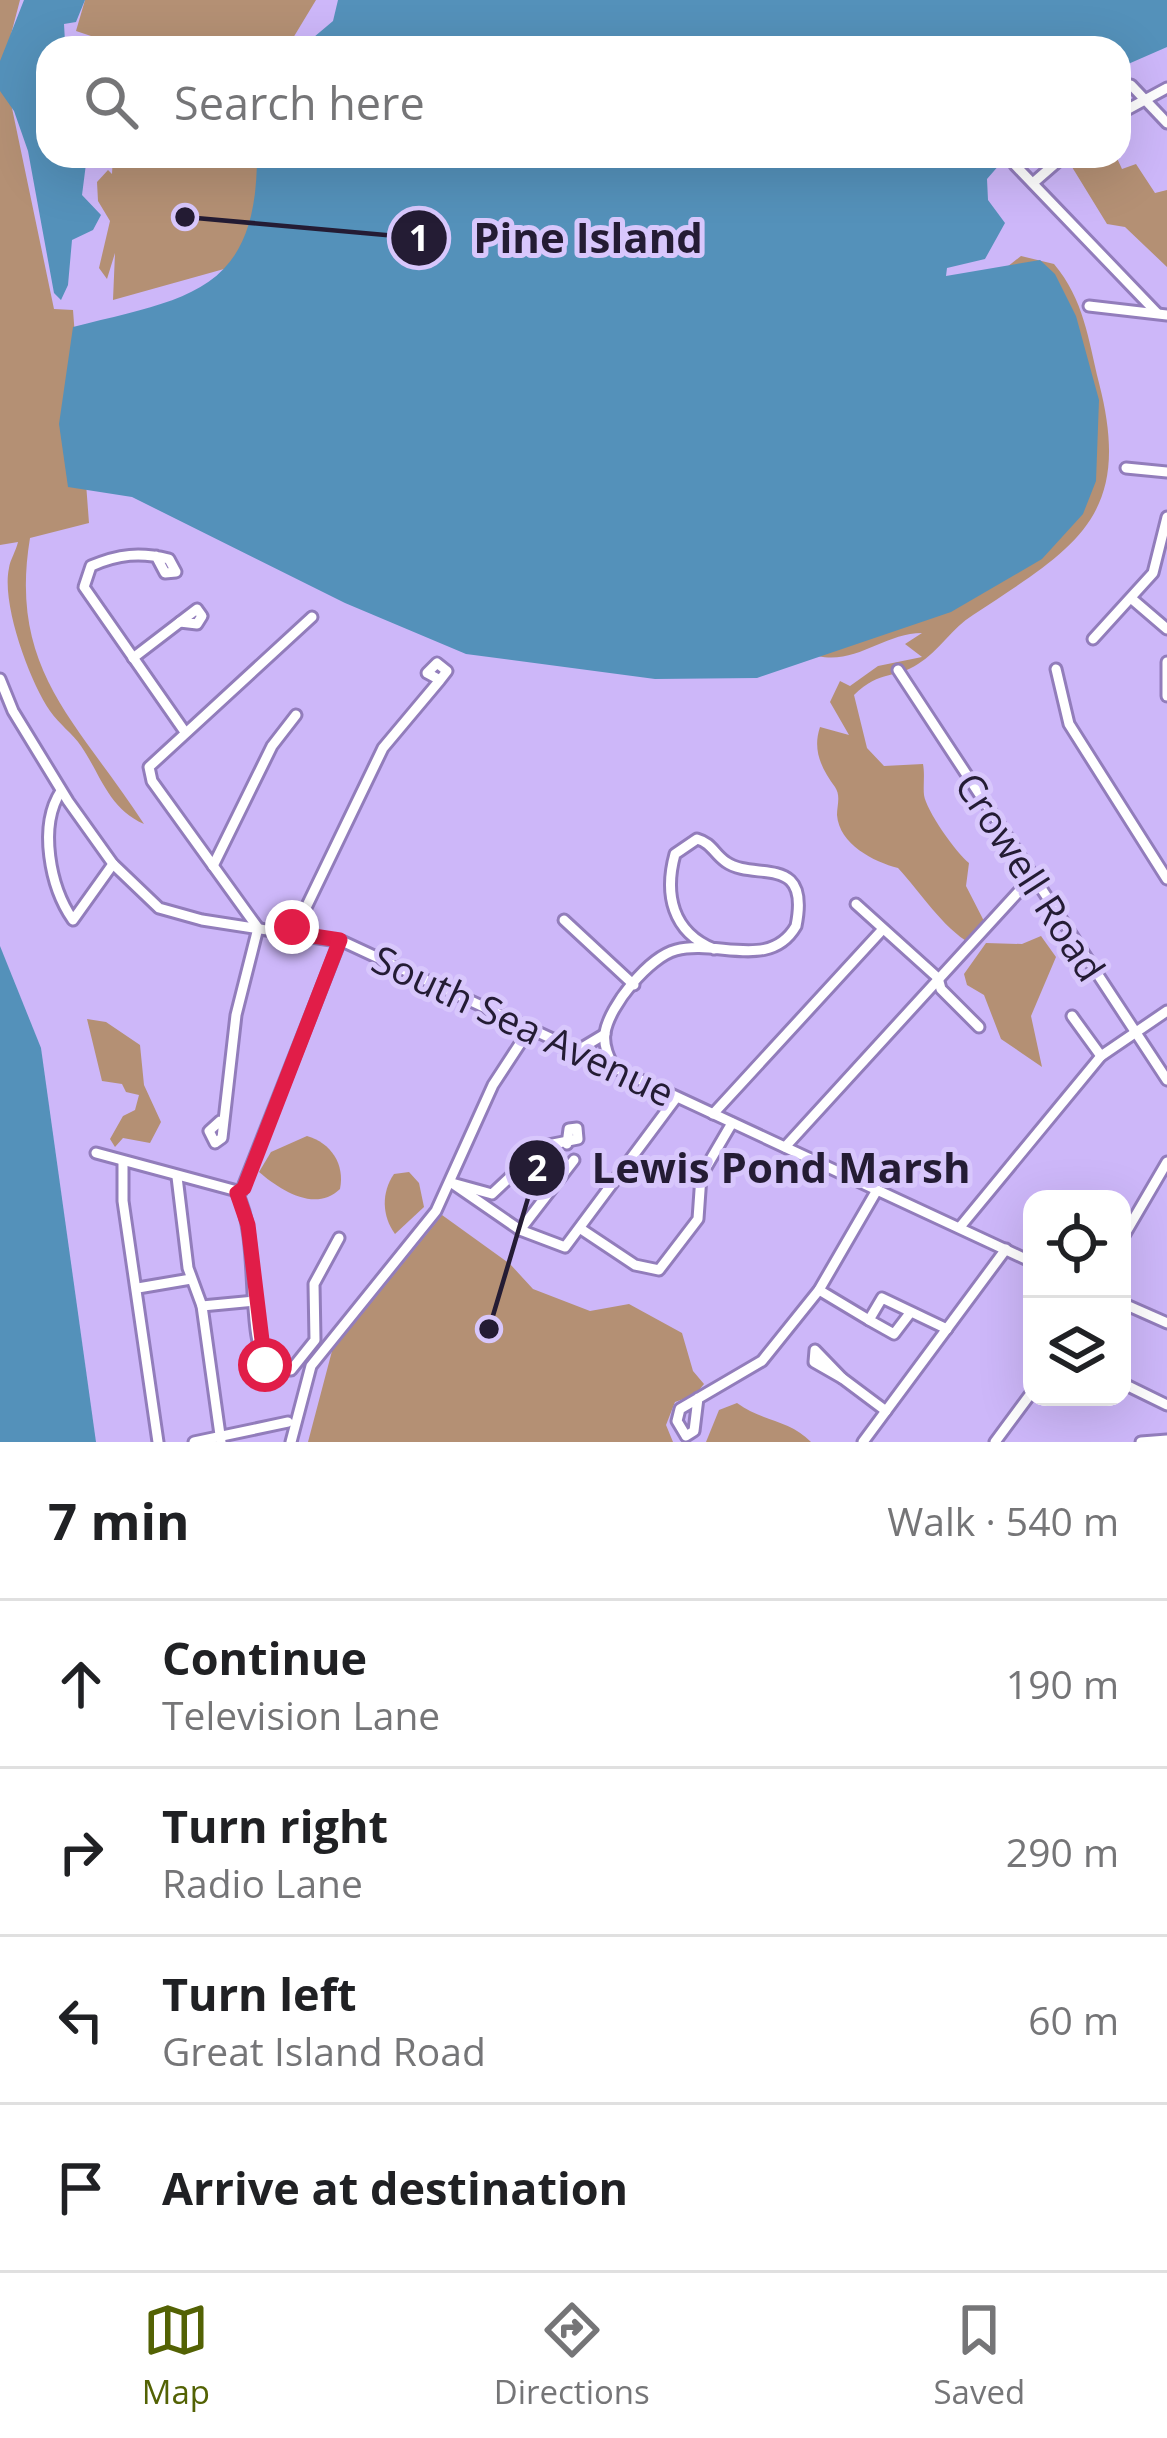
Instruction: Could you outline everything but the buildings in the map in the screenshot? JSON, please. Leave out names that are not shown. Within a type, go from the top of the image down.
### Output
[{"type":"street","points":[[1131,86],[1167,124]]},
{"type":"street","points":[[1131,107],[1167,88]]},
{"type":"street","points":[[1018,168],[1162,314]]},
{"type":"street","points":[[1033,183],[1050,168]]},
{"type":"street","points":[[1089,306],[1162,314]]},
{"type":"street","points":[[1126,468],[1167,472]]},
{"type":"street","points":[[1093,639],[1132,599],[1158,562],[1167,517]]},
{"type":"street","points":[[156,556],[138,553],[101,561],[84,578],[92,602],[184,732]]},
{"type":"street","points":[[1132,599],[1167,629]]},
{"type":"street","points":[[220,1121],[236,1015],[258,928],[152,781],[150,764],[312,617]]},
{"type":"street","points":[[133,658],[180,622]]},
{"type":"street","points":[[1167,662],[1167,696]]},
{"type":"street","points":[[1056,669],[1069,724],[1167,879]]},
{"type":"street","name":"Crowell Road","points":[[898,670],[1167,1080]]},
{"type":"street","name":"South Sea Avenue","points":[[0,679],[13,711],[113,864],[140,895],[167,912],[340,940],[1023,1258]]},
{"type":"street","points":[[287,932],[300,920],[383,748],[440,680]]},
{"type":"street","points":[[213,866],[272,746],[296,715]]},
{"type":"street","points":[[62,791],[53,806],[50,859],[73,920],[113,864]]},
{"type":"street","points":[[674,950],[762,951],[780,944],[798,917],[797,895],[789,882],[772,869],[732,866],[703,840],[689,841],[675,854],[668,879],[674,911],[686,931],[714,949]]},
{"type":"street","points":[[785,1147],[1032,878]]},
{"type":"street","points":[[856,904],[938,978],[940,989],[979,1028]]},
{"type":"street","points":[[300,920],[309,935]]},
{"type":"street","points":[[565,920],[634,985]]},
{"type":"street","points":[[713,1114],[883,928]]},
{"type":"street","points":[[575,1052],[604,1034],[634,985],[674,950],[686,931]]},
{"type":"street","points":[[237,1193],[244,1188],[340,940]]},
{"type":"street","points":[[960,1227],[1101,1056],[1131,1031],[1167,1012]]},
{"type":"street","points":[[1072,1016],[1101,1056]]},
{"type":"street","points":[[291,1442],[316,1358],[427,1224],[452,1183],[484,1103],[529,1030]]},
{"type":"street","points":[[604,1034],[616,1071]]},
{"type":"street","points":[[452,1183],[520,1230],[565,1247],[676,1098]]},
{"type":"street","points":[[581,1228],[643,1269],[658,1270],[698,1220],[701,1176],[732,1123]]},
{"type":"street","points":[[452,1183],[497,1192],[543,1146],[567,1144]]},
{"type":"street","points":[[96,1154],[237,1193]]},
{"type":"street","points":[[520,1230],[574,1160]]},
{"type":"street","points":[[1131,1224],[1167,1162]]},
{"type":"street","points":[[123,1163],[123,1201],[158,1442]]},
{"type":"street","points":[[177,1177],[190,1279],[202,1306],[220,1439]]},
{"type":"street","points":[[698,1398],[708,1388],[756,1366],[819,1290],[877,1190]]},
{"type":"street","points":[[237,1193],[248,1225],[265,1365],[275,1372],[291,1370],[315,1340],[314,1284],[338,1238]]},
{"type":"street","points":[[863,1442],[1006,1250]]},
{"type":"street","points":[[138,1288],[190,1279]]},
{"type":"street","points":[[819,1290],[894,1334],[910,1312]]},
{"type":"street","points":[[869,1320],[882,1298],[947,1329]]},
{"type":"street","points":[[202,1306],[255,1301]]},
{"type":"street","points":[[1131,1307],[1167,1323]]},
{"type":"street","points":[[842,1378],[886,1411]]},
{"type":"street","points":[[1131,1387],[1167,1405]]},
{"type":"street","points":[[995,1442],[1023,1404]]},
{"type":"street","points":[[194,1442],[287,1422]]},
{"type":"street","points":[[1141,1442],[1167,1440]]},
{"type":"shaded area","points":[[0,0],[20,0],[3,65],[54,309],[73,310],[89,523],[30,538],[29,624],[54,693],[144,824],[114,800],[81,746],[50,711],[26,663],[9,601],[9,568],[18,542],[0,545]]},
{"type":"shaded area","points":[[85,0],[316,0],[294,36],[91,36],[76,31]]},
{"type":"shaded area","points":[[1136,164],[1155,193],[1167,190],[1167,267],[1125,227],[1107,224],[1073,168],[1122,169]]},
{"type":"shaded area","points":[[112,168],[268,168],[246,254],[224,269],[113,300],[115,253],[107,279],[99,268],[110,221],[98,201],[97,182],[108,170],[112,174]]},
{"type":"shaded area","points":[[1021,256],[1054,264],[1084,320],[1108,429],[1108,467],[1101,498],[1087,524],[1040,569],[965,620],[918,664],[872,681],[854,695],[867,748],[884,766],[923,764],[926,802],[942,831],[969,863],[966,886],[986,925],[971,944],[941,919],[898,868],[869,856],[844,835],[837,815],[837,790],[818,752],[820,727],[849,735],[830,702],[840,681],[850,686],[878,666],[922,657],[905,644],[922,633],[845,656],[818,656],[1007,267]]},
{"type":"shaded area","points":[[1041,936],[1056,957],[1031,1016],[1042,1067],[1001,1039],[984,995],[967,985],[964,974],[986,943],[1022,944]]},
{"type":"shaded area","points":[[87,1019],[106,1022],[140,1045],[144,1085],[161,1122],[150,1143],[123,1138],[115,1147],[110,1139],[123,1116],[135,1110],[139,1095],[126,1092],[122,1084],[102,1081]]},
{"type":"shaded area","points":[[307,1136],[329,1149],[340,1171],[340,1189],[320,1199],[287,1192],[259,1172],[271,1152]]},
{"type":"shaded area","points":[[409,1172],[419,1183],[424,1207],[395,1234],[385,1197],[394,1174]]},
{"type":"shaded area","points":[[442,1215],[510,1264],[533,1289],[590,1311],[629,1304],[682,1333],[693,1371],[704,1384],[695,1395],[675,1402],[666,1425],[673,1442],[308,1442],[332,1351]]},
{"type":"shaded area","points":[[737,1403],[811,1442],[706,1442],[719,1410]]},
{"type":"water","points":[[24,0],[85,0],[76,22],[64,24],[65,36],[36,36],[36,168],[85,168],[82,195],[101,215],[93,230],[72,240],[68,285],[61,300],[54,293],[28,151],[14,111],[0,91],[0,61]]},
{"type":"water","points":[[338,0],[1167,0],[1167,47],[1131,63],[1131,36],[315,36],[333,21]]},
{"type":"water","points":[[256,168],[997,168],[987,179],[988,200],[1005,223],[985,259],[947,268],[946,276],[1040,260],[1055,274],[1076,316],[1099,400],[1096,481],[1083,514],[1042,559],[951,612],[757,678],[655,679],[466,654],[345,603],[132,497],[68,487],[59,424],[73,327],[181,297],[208,282],[229,263],[244,237],[254,202]]},
{"type":"water","points":[[0,946],[41,1048],[96,1442],[0,1442]]},
{"type":"place","name":"Pine Island","points":[[185,217]]},
{"type":"place","name":"Lewis Pond Marsh","points":[[489,1329]]},
{"type":"route","points":[[265,1365],[251,1243],[237,1193],[244,1188],[340,940],[287,932],[292,927]]}]
